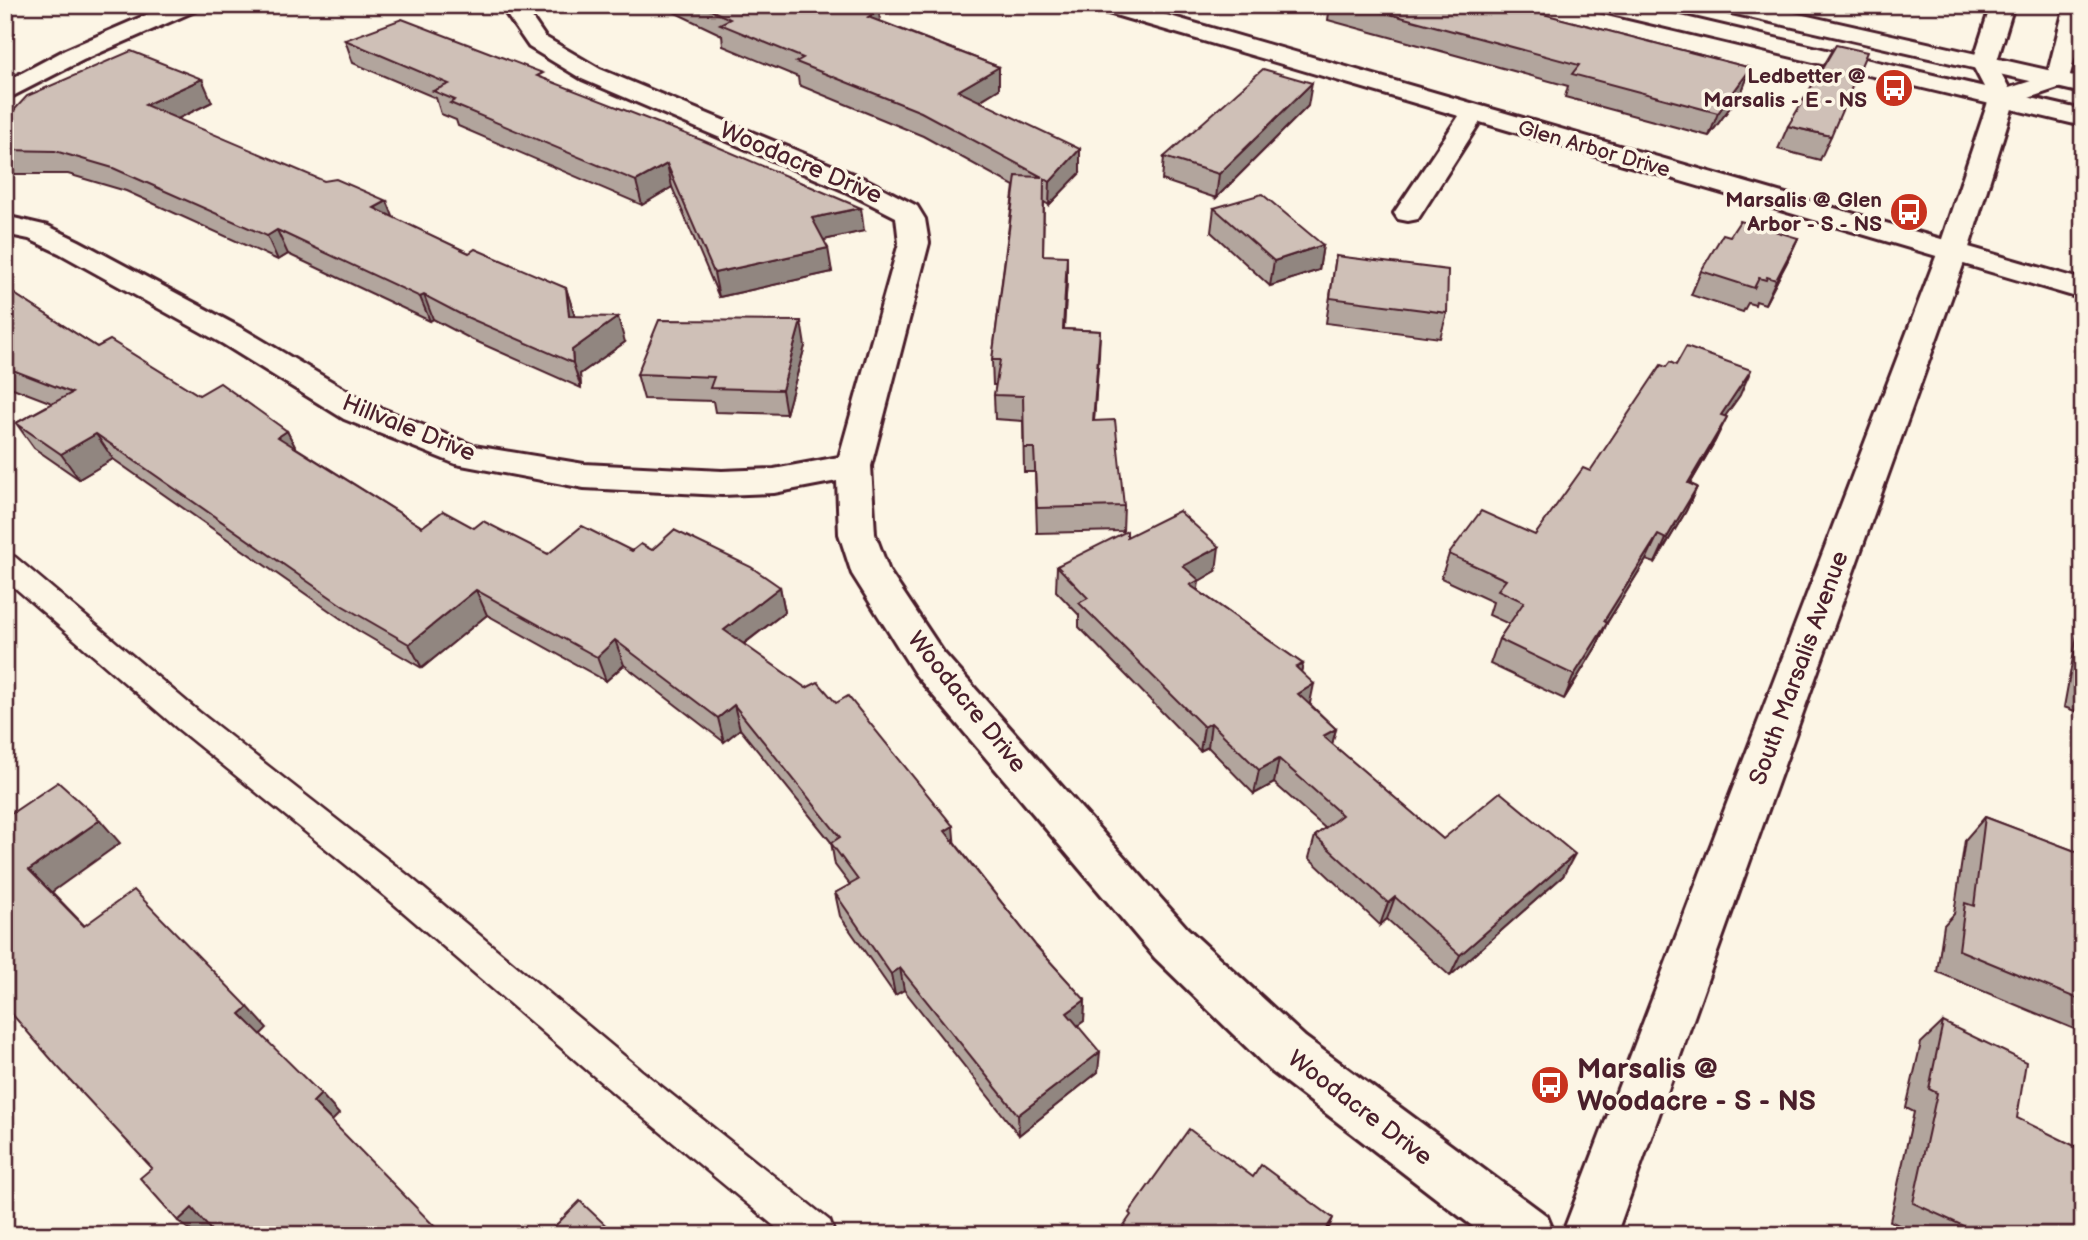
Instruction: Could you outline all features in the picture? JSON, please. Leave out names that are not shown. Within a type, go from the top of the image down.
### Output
[{"type":"street","points":[[5,92],[74,55],[189,5]]},
{"type":"street","name":"Woodacre Drive","points":[[511,5],[537,42],[591,74],[855,185],[907,212],[911,219],[914,243],[854,466],[857,534],[871,574],[929,663],[1171,943],[1288,1054],[1528,1235]]},
{"type":"street","name":"Glen Arbor Drive","points":[[1106,5],[1952,254],[2083,290]]},
{"type":"street","points":[[1603,5],[2083,118]]},
{"type":"street","points":[[1727,5],[2071,83]]},
{"type":"street","points":[[2002,99],[1984,64],[2003,5]]},
{"type":"street","points":[[2071,83],[2077,5]]},
{"type":"street","points":[[2002,99],[2071,83]]},
{"type":"street","name":"South Marsalis Avenue","points":[[1588,1235],[1952,254],[2002,99]]},
{"type":"street","points":[[1409,213],[1473,114]]},
{"type":"street","name":"Hillvale Drive","points":[[5,225],[38,232],[69,247],[234,337],[356,411],[468,456],[584,476],[722,483],[774,481],[854,466]]},
{"type":"lane","points":[[5,564],[187,720],[398,887],[629,1083],[816,1235]]},
{"type":"building","points":[[700,5],[865,5],[879,10],[868,17],[999,67],[958,91],[1080,149],[1050,182],[1044,178],[1043,255],[1067,256],[1063,329],[1100,331],[1093,421],[1115,420],[1124,506],[1037,508],[1034,448],[1024,448],[1023,396],[994,395],[1000,360],[992,360],[1016,176],[1042,177],[921,112],[796,62],[803,58],[720,24],[730,19]]},
{"type":"building","points":[[1356,5],[1508,5],[1751,68],[1718,113],[1572,74],[1579,65]]},
{"type":"building","points":[[402,19],[543,73],[537,76],[704,141],[861,208],[812,218],[828,248],[714,273],[667,164],[636,181],[450,103],[455,100],[433,91],[449,84],[345,40]]},
{"type":"building","points":[[1836,45],[1867,52],[1831,136],[1788,126]]},
{"type":"building","points":[[131,51],[202,79],[145,105],[324,181],[336,179],[387,201],[374,208],[469,253],[475,249],[566,288],[569,316],[618,317],[572,350],[573,363],[462,315],[424,295],[420,297],[277,230],[267,236],[113,168],[55,151],[5,150],[5,120],[27,96]]},
{"type":"building","points":[[1263,69],[1312,83],[1219,174],[1164,157]]},
{"type":"building","points":[[1262,194],[1323,245],[1274,261],[1214,208]]},
{"type":"building","points":[[1740,221],[1798,238],[1776,280],[1759,278],[1754,288],[1701,271],[1723,234],[1730,236]]},
{"type":"building","points":[[1336,256],[1448,270],[1447,313],[1330,298]]},
{"type":"building","points":[[5,288],[97,347],[110,340],[199,395],[220,383],[287,431],[278,437],[422,527],[443,511],[474,528],[483,521],[548,554],[582,526],[632,551],[641,544],[652,550],[674,530],[751,567],[780,587],[724,630],[806,688],[818,682],[836,703],[848,696],[953,826],[945,831],[1036,946],[1085,1000],[1067,1013],[1100,1052],[1018,1115],[900,968],[891,974],[835,893],[858,880],[831,843],[840,837],[734,705],[718,718],[615,640],[597,657],[476,590],[409,644],[343,606],[96,434],[61,454],[16,423],[72,393],[5,367]]},
{"type":"building","points":[[659,320],[801,321],[782,390],[710,388],[714,377],[637,374]]},
{"type":"building","points":[[1686,347],[1751,370],[1721,415],[1727,417],[1688,483],[1697,487],[1666,539],[1658,535],[1574,675],[1499,639],[1524,602],[1498,590],[1506,580],[1449,554],[1481,511],[1535,535],[1583,468],[1590,471],[1661,365],[1666,367],[1670,362],[1676,365]]},
{"type":"building","points":[[1179,511],[1219,547],[1183,566],[1199,580],[1190,585],[1303,664],[1296,667],[1314,684],[1298,694],[1336,729],[1323,736],[1443,839],[1500,792],[1575,854],[1460,955],[1395,897],[1388,903],[1315,836],[1342,815],[1279,759],[1259,770],[1211,723],[1204,727],[1079,603],[1088,598],[1057,566],[1127,531],[1127,537]]},
{"type":"building","points":[[58,782],[100,820],[29,870],[84,926],[134,890],[248,1007],[240,1014],[321,1094],[313,1102],[443,1235],[215,1235],[192,1208],[178,1221],[140,1178],[152,1168],[5,1006],[5,807],[12,813]]},
{"type":"building","points":[[1985,817],[2083,854],[2083,1001],[1959,950],[1965,903],[1974,906]]},
{"type":"building","points":[[1943,1022],[2026,1062],[2017,1118],[2083,1150],[2083,1235],[1983,1235],[1913,1203],[1937,1093],[1929,1089]]},
{"type":"building","points":[[1189,1129],[1253,1177],[1261,1165],[1333,1218],[1324,1235],[1125,1235],[1120,1231],[1131,1215],[1129,1213]]},
{"type":"building","points":[[580,1201],[616,1235],[546,1235]]},
{"type":"place","name":"Ledbetter @ Marsalis - E - NS","points":[[1894,88]]},
{"type":"place","name":"Marsalis @ Glen Arbor - S - NS","points":[[1909,212]]},
{"type":"place","name":"Marsalis @ Woodacre - S - NS","points":[[1550,1085]]}]
